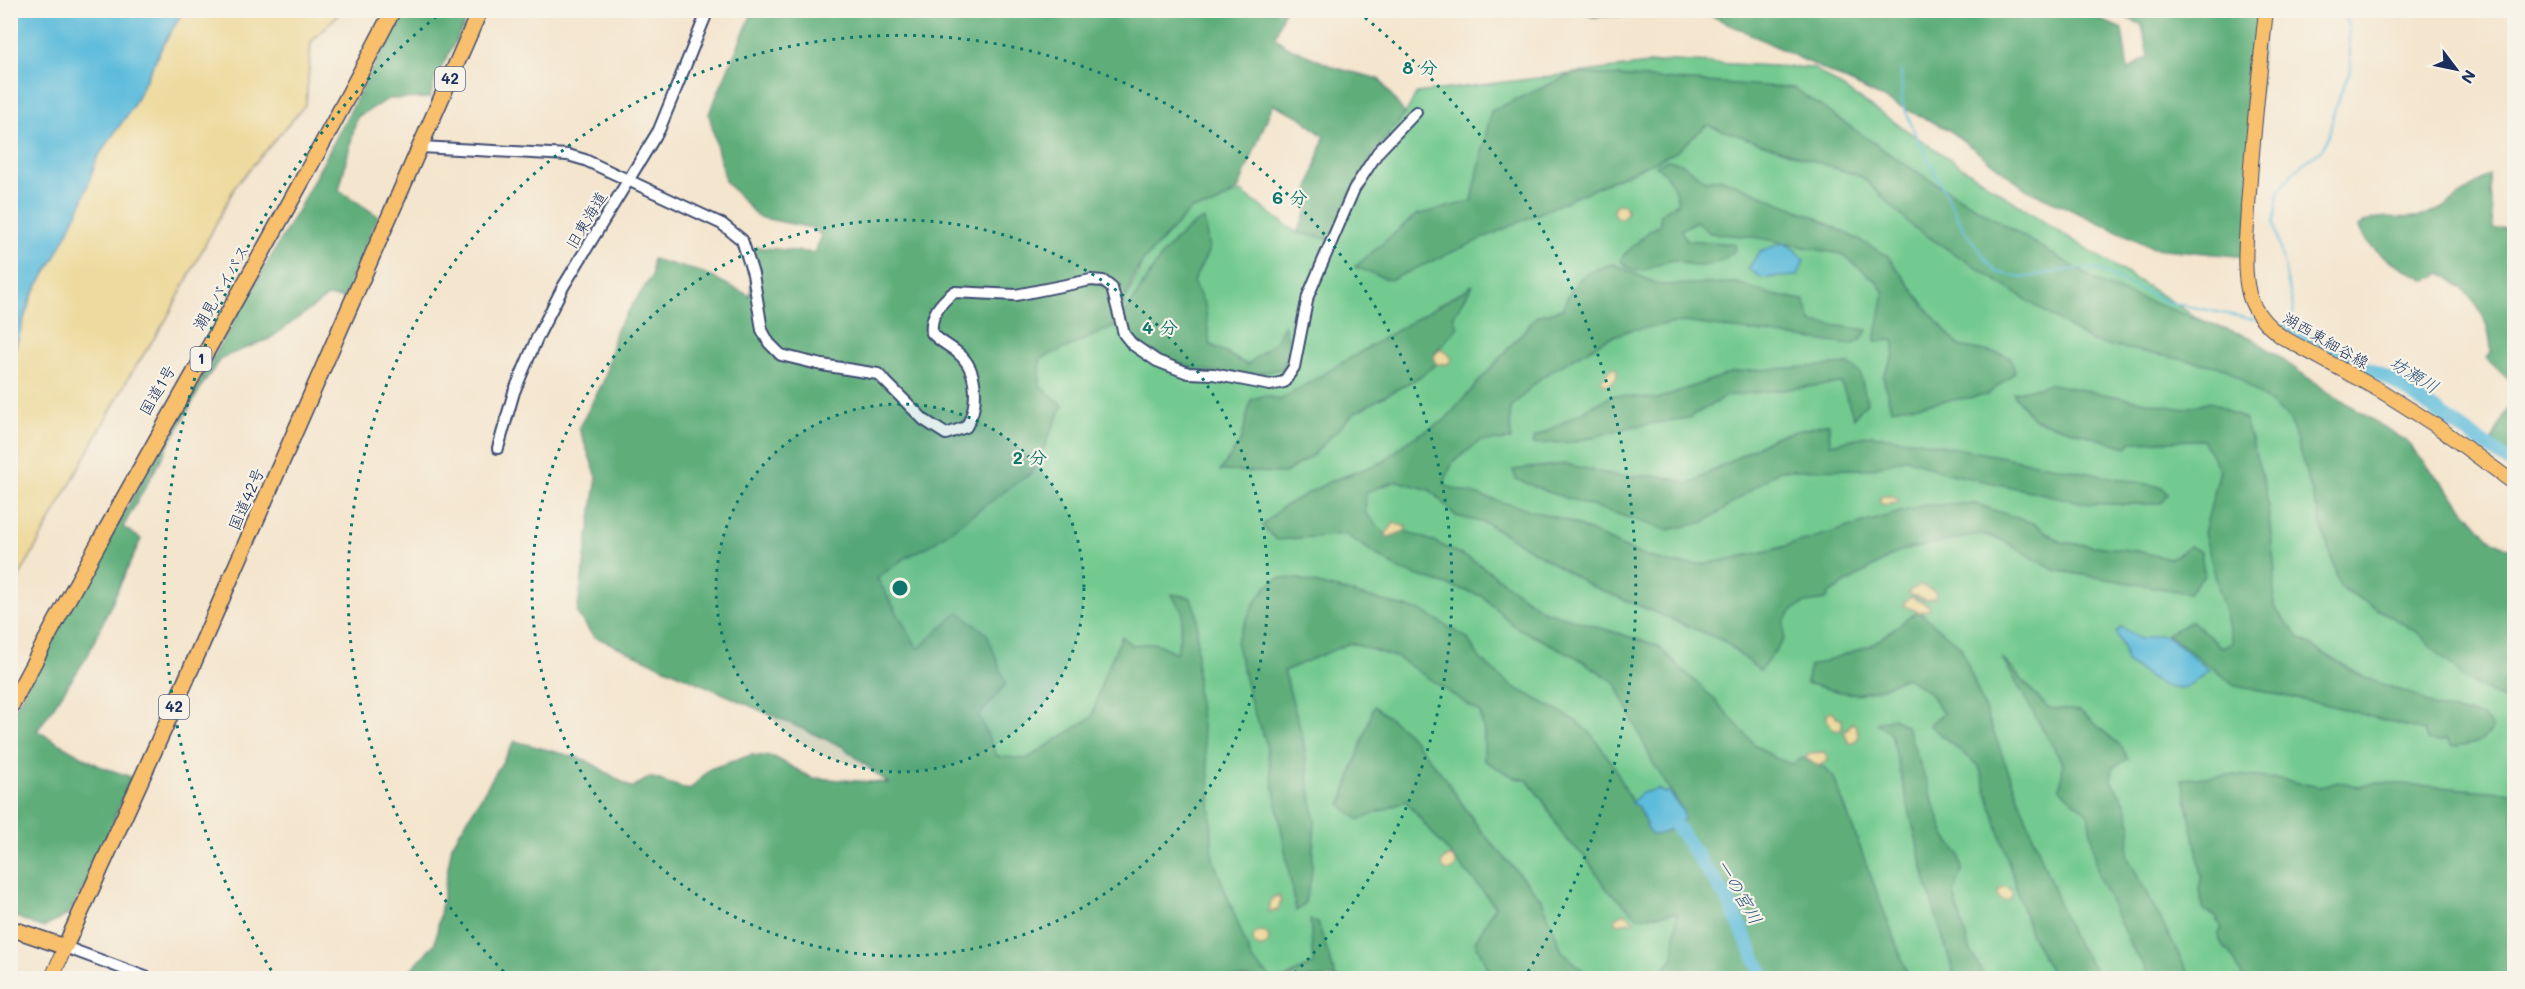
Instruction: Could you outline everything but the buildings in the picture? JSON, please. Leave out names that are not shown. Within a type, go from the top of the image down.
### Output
[{"type":"highway","name":"国道1号","points":[[10,692],[70,579],[282,209],[384,10]]},
{"type":"highway","name":"潮見バイパス","points":[[10,708],[66,601],[296,194],[393,10]]},
{"type":"highway","name":"国道42号","points":[[65,947],[179,696],[480,10]]},
{"type":"highway","points":[[10,928],[65,947]]},
{"type":"main road","name":"湖西東細谷線","points":[[2266,10],[2251,156],[2245,262],[2250,294],[2256,311],[2270,328],[2282,337],[2381,391],[2435,425],[2514,483]]},
{"type":"main road","points":[[52,978],[65,947]]},
{"type":"street","name":"旧東海道","points":[[498,448],[514,392],[537,339],[563,287],[666,116],[708,10]]},
{"type":"street","points":[[421,147],[567,155],[585,160],[722,224],[742,240],[753,274],[762,330],[769,343],[781,355],[803,362],[878,374],[924,420],[946,434],[966,427],[974,407],[975,383],[970,367],[959,353],[932,333],[931,321],[935,313],[944,300],[954,292],[1016,295],[1091,280],[1103,281],[1112,288],[1124,334],[1132,344],[1157,361],[1188,373],[1213,374],[1270,385],[1284,382],[1294,367],[1308,296],[1354,189],[1378,152],[1416,112]]},
{"type":"street","points":[[65,947],[148,978]]},
{"type":"green space","points":[[403,11],[472,11],[435,79],[430,98],[388,99],[357,117],[339,190],[378,216],[344,298],[327,297],[269,339],[221,358],[204,382],[123,527],[141,539],[87,657],[37,731],[99,766],[131,777],[93,871],[68,915],[43,928],[11,915],[10,719],[52,638],[299,208]]},
{"type":"green space","points":[[753,11],[1284,11],[1275,37],[1286,46],[1336,68],[1379,79],[1405,114],[1372,155],[1330,239],[1297,233],[1311,203],[1309,189],[1324,137],[1299,116],[1273,104],[1238,190],[1213,206],[1191,209],[1143,261],[1135,273],[1114,327],[1040,359],[1040,386],[1063,405],[1033,471],[929,546],[907,557],[877,578],[918,649],[959,612],[987,634],[1006,684],[979,716],[997,756],[1027,759],[1092,717],[1103,678],[1122,636],[1131,645],[1155,643],[1177,653],[1183,612],[1171,594],[1190,597],[1197,614],[1197,691],[1209,776],[1213,859],[1252,960],[1271,978],[403,978],[435,943],[452,845],[515,741],[586,760],[632,788],[650,777],[689,790],[710,769],[751,755],[774,757],[812,778],[888,783],[843,747],[593,636],[577,613],[597,477],[579,428],[605,378],[615,331],[652,276],[652,259],[704,273],[750,296],[756,247],[814,253],[822,236],[812,228],[758,217],[725,181],[709,114]]},
{"type":"green space","points":[[1582,11],[1702,11],[1592,17]]},
{"type":"green space","points":[[1702,11],[2081,11],[2122,29],[2128,70],[2148,57],[2142,25],[2112,11],[2265,11],[2246,257],[2154,248],[2026,189],[1949,130]]},
{"type":"green space","points":[[1672,61],[1813,68],[2055,229],[2243,346],[2514,686],[2514,843],[2305,978],[1200,978],[1092,717],[1035,773],[927,725],[870,574],[1032,473],[1063,406],[1040,386],[1037,356],[1114,327],[1143,261],[1191,209],[1241,192],[1297,233],[1324,190],[1405,114],[1417,93]]},
{"type":"green space","points":[[1574,73],[1794,88],[1906,165],[2105,286],[2252,338],[2331,394],[2405,440],[2489,538],[2514,551],[2514,706],[2464,678],[2417,632],[2340,587],[2290,419],[2226,368],[2092,342],[1913,227],[1862,177],[1707,125],[1676,152],[1390,280],[1355,267],[1416,215],[1472,201],[1491,111]]},
{"type":"green space","points":[[1667,160],[1681,163],[1706,181],[1720,178],[1817,218],[1887,255],[1930,313],[1959,346],[2010,356],[2015,372],[1987,395],[1891,409],[1883,376],[1894,355],[1894,340],[1875,341],[1884,293],[1876,281],[1841,254],[1754,237],[1710,233],[1696,221],[1681,230],[1686,240],[1735,244],[1736,249],[1721,260],[1709,265],[1696,266],[1677,260],[1642,271],[1628,268],[1621,261],[1623,256],[1649,231],[1660,225],[1660,214],[1678,203],[1671,182],[1656,165]]},
{"type":"green space","points":[[2489,175],[2493,229],[2514,227],[2514,385],[2486,358],[2491,353],[2487,328],[2477,306],[2470,297],[2441,273],[2426,281],[2397,264],[2369,243],[2362,235],[2359,226],[2374,219],[2430,214]]},
{"type":"green space","points":[[1204,219],[1209,250],[1193,282],[1205,305],[1210,344],[1247,365],[1275,342],[1284,325],[1290,347],[1283,368],[1261,373],[1238,374],[1186,366],[1132,344],[1120,322],[1166,250],[1190,227]]},
{"type":"green space","points":[[1613,264],[1660,285],[1737,283],[1772,295],[1804,300],[1811,322],[1867,330],[1862,339],[1852,345],[1684,322],[1630,330],[1606,339],[1542,377],[1510,408],[1511,440],[1480,441],[1453,462],[1445,481],[1446,486],[1568,521],[1634,552],[1672,564],[1706,564],[1772,550],[1924,505],[1976,504],[2035,524],[2061,542],[2137,551],[2170,559],[2190,546],[2201,552],[2204,575],[2189,593],[2054,570],[2002,540],[1981,534],[1899,551],[1830,593],[1826,600],[1805,603],[1791,611],[1784,622],[1784,639],[1760,671],[1724,641],[1591,586],[1488,524],[1456,516],[1430,490],[1397,481],[1366,492],[1365,512],[1385,535],[1389,537],[1405,531],[1435,542],[1476,562],[1542,610],[1656,645],[1715,700],[1755,745],[1777,759],[1793,764],[1802,758],[1825,768],[1834,778],[1909,978],[1654,978],[1673,960],[1677,913],[1638,917],[1606,888],[1585,857],[1564,837],[1543,801],[1527,780],[1515,778],[1484,760],[1484,733],[1480,713],[1398,658],[1350,643],[1284,671],[1303,739],[1315,822],[1311,879],[1304,905],[1296,911],[1265,739],[1252,707],[1236,641],[1254,604],[1265,588],[1279,578],[1299,579],[1424,612],[1467,638],[1481,660],[1510,685],[1575,720],[1593,736],[1614,766],[1651,834],[1675,829],[1683,811],[1652,761],[1615,682],[1578,658],[1515,627],[1482,596],[1400,570],[1345,534],[1277,540],[1262,526],[1282,507],[1329,482],[1383,462],[1409,440],[1444,421],[1537,316],[1562,309],[1571,290],[1581,278],[1594,270]]},
{"type":"green space","points":[[1473,285],[1453,317],[1458,327],[1435,353],[1436,364],[1421,376],[1354,413],[1313,455],[1285,473],[1220,471],[1241,441],[1251,400],[1264,395],[1280,400]]},
{"type":"green space","points":[[1849,364],[1860,373],[1867,402],[1854,418],[1841,383],[1727,396],[1688,418],[1630,427],[1575,442],[1533,444],[1534,438],[1613,395],[1657,399],[1733,372]]},
{"type":"green space","points":[[2051,384],[2184,409],[2210,401],[2245,420],[2266,489],[2275,571],[2274,607],[2300,639],[2365,678],[2417,696],[2432,706],[2483,717],[2492,726],[2490,733],[2478,742],[2452,747],[2446,739],[2439,742],[2427,740],[2424,731],[2332,706],[2236,686],[2167,634],[2192,621],[2221,647],[2233,643],[2204,533],[2220,470],[2203,440],[2130,442],[2127,447],[2033,419],[2013,393]]},
{"type":"green space","points":[[2514,395],[2514,459],[2492,441]]},
{"type":"green space","points":[[1829,423],[1830,444],[1871,435],[1924,442],[2162,487],[2168,494],[2163,502],[2155,504],[2090,504],[1942,472],[1907,458],[1870,469],[1780,470],[1705,522],[1667,530],[1548,492],[1516,479],[1513,470],[1566,464],[1618,476],[1661,476],[1689,484],[1776,436]]},
{"type":"green space","points":[[1918,611],[1961,647],[2071,935],[2101,978],[2054,978],[2030,933],[1979,766],[1929,725],[1943,713],[1929,692],[1905,677],[1878,689],[1857,694],[1806,683],[1810,666],[1872,645]]},
{"type":"green space","points":[[2002,658],[2048,708],[2080,711],[2122,747],[2128,759],[2113,767],[2111,781],[2124,800],[2131,824],[2127,856],[2191,978],[2151,978],[2129,942],[2098,875],[2088,814],[2060,789],[2063,764]]},
{"type":"green space","points":[[1374,706],[1407,732],[1442,774],[1481,831],[1542,900],[1562,951],[1591,978],[1493,978],[1475,942],[1495,906],[1406,801],[1359,820],[1341,805]]},
{"type":"green space","points":[[1893,718],[1907,727],[1945,836],[1960,855],[1962,872],[1954,894],[1968,945],[1985,978],[1955,978],[1928,888],[1891,734],[1877,723]]},
{"type":"green space","points":[[2232,775],[2280,779],[2319,787],[2338,781],[2359,787],[2377,782],[2514,793],[2514,978],[2243,978],[2231,954],[2222,945],[2218,933],[2222,929],[2216,917],[2204,910],[2199,890],[2202,875],[2182,779]]},
{"type":"green space","points":[[1310,919],[1318,923],[1336,978],[1285,978],[1313,964]]},
{"type":"sand","points":[[183,11],[342,11],[311,42],[306,104],[236,185],[166,320],[129,377],[11,592],[11,363],[22,324],[34,291],[72,222],[97,158],[139,94]]},
{"type":"sand","points":[[1620,204],[1625,206],[1627,211],[1625,216],[1620,218],[1615,216],[1613,211],[1615,206]]},
{"type":"sand","points":[[1441,348],[1452,358],[1449,364],[1436,364],[1435,356]]},
{"type":"sand","points":[[1613,367],[1617,369],[1617,377],[1608,385],[1602,383],[1601,380]]},
{"type":"sand","points":[[1891,496],[1899,500],[1897,503],[1882,505],[1879,498]]},
{"type":"sand","points":[[1394,523],[1407,527],[1405,531],[1389,537],[1385,535]]},
{"type":"sand","points":[[1920,585],[1936,592],[1935,598],[1927,600],[1909,594],[1911,590]]},
{"type":"sand","points":[[1911,597],[1930,606],[1928,610],[1920,612],[1904,606],[1904,602]]},
{"type":"sand","points":[[1832,711],[1836,718],[1842,719],[1842,730],[1834,730],[1827,721],[1827,713]]},
{"type":"sand","points":[[1852,723],[1856,725],[1859,737],[1853,743],[1849,743],[1844,733]]},
{"type":"sand","points":[[1824,752],[1828,760],[1819,766],[1805,758],[1809,753]]},
{"type":"sand","points":[[1449,857],[1454,859],[1456,864],[1454,869],[1449,871],[1444,869],[1442,864],[1444,859]]},
{"type":"sand","points":[[2002,887],[2008,887],[2012,894],[2008,901],[2002,901],[1998,897],[1998,891]]},
{"type":"sand","points":[[1278,895],[1281,900],[1278,910],[1269,912],[1271,899]]},
{"type":"sand","points":[[1624,913],[1635,921],[1619,924],[1615,921],[1616,917]]},
{"type":"sand","points":[[1258,931],[1264,931],[1269,939],[1267,945],[1258,947],[1253,942],[1253,936]]},
{"type":"water","points":[[11,10],[183,11],[162,47],[132,108],[97,158],[81,205],[55,258],[30,298],[11,363]]},
{"type":"water","points":[[1784,243],[1793,248],[1804,260],[1798,276],[1762,278],[1748,269],[1760,251]]},
{"type":"water","points":[[2121,627],[2140,639],[2157,635],[2167,636],[2209,670],[2185,687],[2177,689],[2162,685],[2126,662],[2124,650],[2116,633]]},
{"type":"water","points":[[1658,789],[1665,793],[1668,791],[1683,811],[1684,819],[1669,830],[1651,835],[1638,807],[1632,802],[1642,793]]},
{"type":"waterway","points":[[2279,327],[2286,330],[2294,310],[2274,223],[2279,191],[2294,171],[2322,149],[2329,135],[2335,107],[2351,69],[2348,26],[2343,10]]},
{"type":"waterway","points":[[1901,71],[1902,103],[1916,135],[1964,230],[1996,272],[2021,278],[2073,269],[2096,269],[2167,302],[2257,320]]},
{"type":"waterway","name":"坊瀬川","points":[[2286,330],[2393,381],[2514,465]]},
{"type":"waterway","name":"一の宮川","points":[[1677,827],[1728,900],[1764,978]]}]
